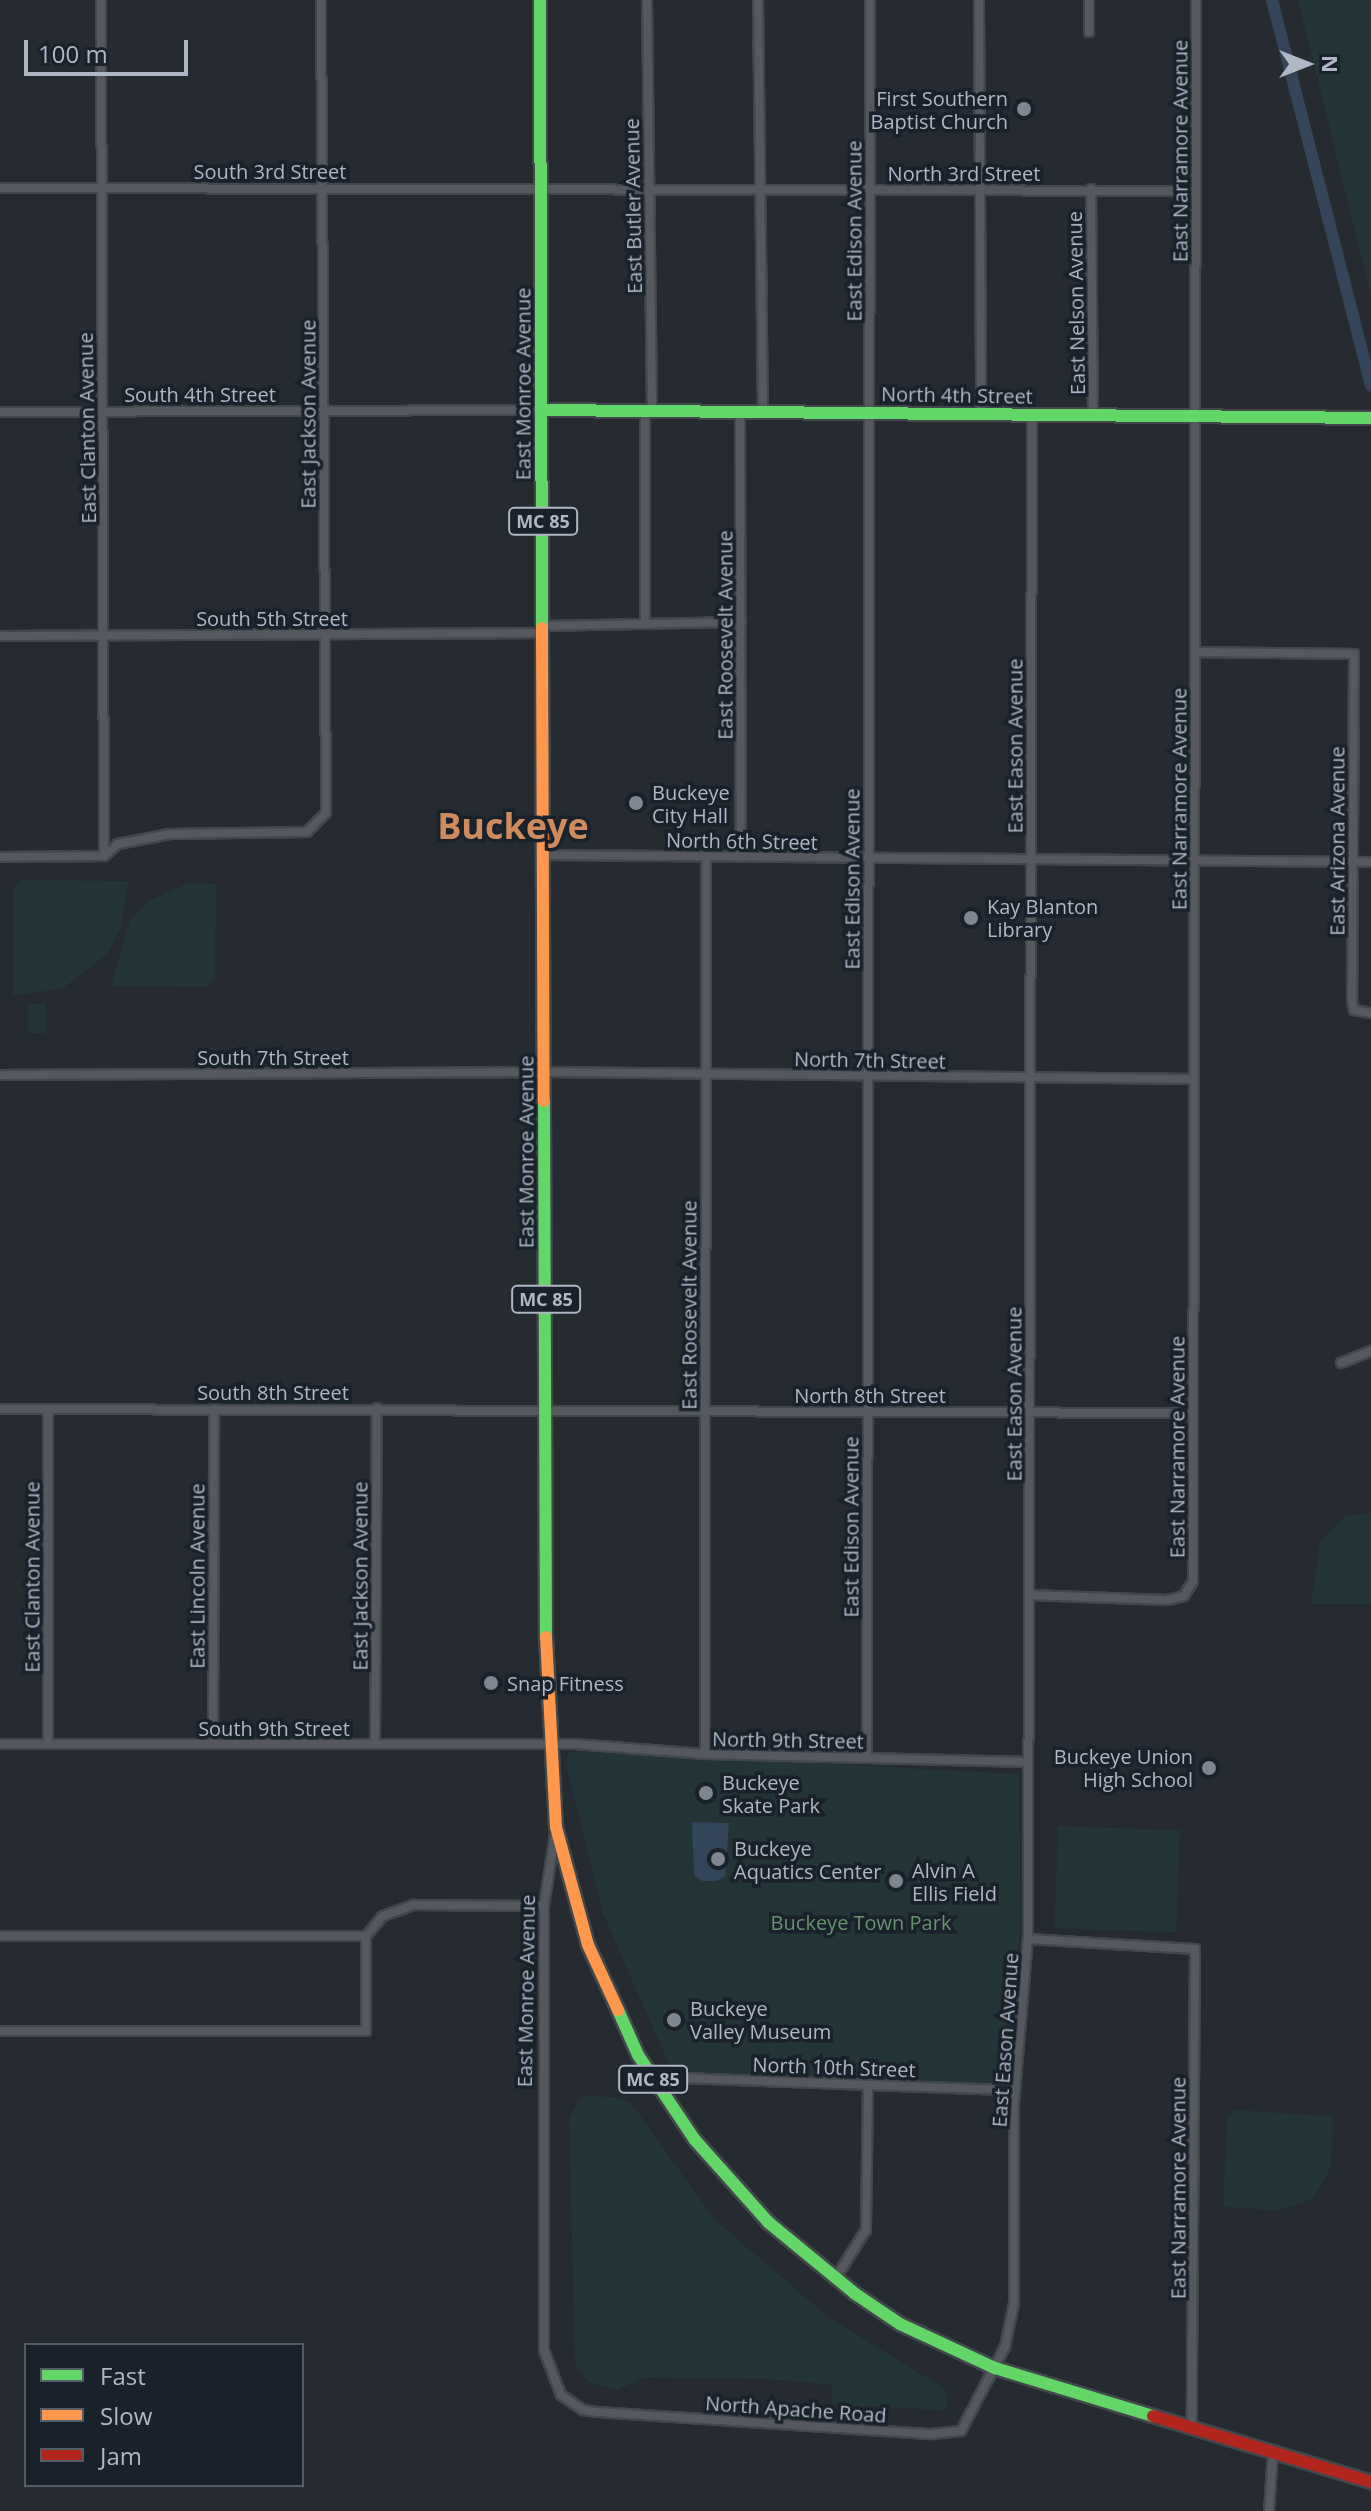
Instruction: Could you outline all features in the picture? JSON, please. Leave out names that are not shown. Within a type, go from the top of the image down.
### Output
[{"type":"main road","name":"East Monroe Avenue","points":[[540,0],[547,1744],[556,1827]]},
{"type":"main road","name":"North 4th Street","points":[[543,410],[1370,418]]},
{"type":"main road","name":"MC 85","points":[[556,1827],[596,1966],[652,2077],[746,2200],[834,2279],[900,2324],[995,2368],[1371,2482]]},
{"type":"street","name":"East Clanton Avenue","points":[[101,0],[106,635],[104,856]]},
{"type":"street","name":"East Jackson Avenue","points":[[104,856],[118,844],[170,834],[307,832],[319,825],[327,801],[321,0]]},
{"type":"street","name":"East Butler Avenue","points":[[645,624],[647,0]]},
{"type":"street","points":[[758,0],[763,412]]},
{"type":"street","name":"East Edison Avenue","points":[[867,1758],[870,0]]},
{"type":"street","points":[[979,0],[981,415]]},
{"type":"street","points":[[1089,0],[1089,32]]},
{"type":"street","name":"East Narramore Avenue","points":[[1029,1595],[1167,1600],[1184,1596],[1193,1581],[1196,0]]},
{"type":"street","name":"South 3rd Street","points":[[0,188],[541,186]]},
{"type":"street","name":"North 3rd Street","points":[[541,186],[1195,191]]},
{"type":"street","name":"East Nelson Avenue","points":[[1091,189],[1093,417]]},
{"type":"street","name":"South 4th Street","points":[[0,412],[543,410]]},
{"type":"street","name":"East Roosevelt Avenue","points":[[740,412],[741,857]]},
{"type":"street","name":"East Eason Avenue","points":[[995,2368],[1014,2303],[1015,2090],[1028,1939],[1032,416]]},
{"type":"street","name":"South 5th Street","points":[[0,636],[326,634],[741,622]]},
{"type":"street","name":"East Arizona Avenue","points":[[1195,652],[1354,654],[1353,1006],[1371,1013]]},
{"type":"street","name":"North 6th Street","points":[[544,855],[1371,862]]},
{"type":"street","points":[[0,857],[104,856]]},
{"type":"street","name":"East Roosevelt Avenue","points":[[705,1754],[706,857]]},
{"type":"street","name":"North 7th Street","points":[[546,1072],[1193,1079]]},
{"type":"street","name":"South 7th Street","points":[[0,1075],[546,1072]]},
{"type":"street","points":[[1341,1363],[1371,1351]]},
{"type":"street","name":"East Jackson Avenue","points":[[375,1744],[377,1408]]},
{"type":"street","name":"South 8th Street","points":[[0,1409],[546,1408]]},
{"type":"street","name":"North 8th Street","points":[[546,1408],[1193,1413]]},
{"type":"street","name":"East Clanton Avenue","points":[[48,1409],[48,1744]]},
{"type":"street","name":"East Lincoln Avenue","points":[[213,1744],[214,1409]]},
{"type":"street","name":"South 9th Street","points":[[0,1744],[547,1744]]},
{"type":"street","name":"North 9th Street","points":[[547,1744],[705,1754],[1028,1762]]},
{"type":"street","name":"East Monroe Avenue","points":[[556,1827],[544,1906],[544,2350],[561,2395]]},
{"type":"street","points":[[0,2031],[366,2031],[366,1936],[383,1916],[414,1905],[544,1906]]},
{"type":"street","points":[[0,1936],[366,1936]]},
{"type":"street","name":"East Narramore Avenue","points":[[1028,1939],[1195,1949],[1192,2427]]},
{"type":"street","name":"North 10th Street","points":[[652,2077],[1015,2090]]},
{"type":"street","points":[[834,2279],[866,2230],[868,2085]]},
{"type":"street","name":"North Apache Road","points":[[561,2395],[583,2410],[598,2412],[946,2434],[961,2431],[969,2422],[995,2368]]},
{"type":"street","points":[[1269,2511],[1273,2450]]},
{"type":"green space","points":[[1298,0],[1371,0],[1371,296]]},
{"type":"green space","points":[[21,880],[128,881],[121,928],[107,954],[62,989],[13,995],[13,888]]},
{"type":"green space","points":[[189,883],[216,884],[215,979],[207,987],[111,986],[130,919],[149,901]]},
{"type":"green space","points":[[28,1004],[46,1004],[46,1033],[28,1033]]},
{"type":"green space","points":[[1371,1514],[1371,1604],[1311,1604],[1320,1541],[1346,1515]]},
{"type":"green space","name":"Buckeye Town Park","points":[[579,1751],[1019,1774],[1021,1919],[1006,2086],[672,2071],[603,1914],[566,1764],[568,1753]]},
{"type":"green space","points":[[1058,1826],[1180,1830],[1176,1932],[1054,1928]]},
{"type":"green space","points":[[588,2096],[615,2097],[631,2103],[714,2219],[828,2317],[946,2391],[947,2410],[832,2405],[832,2385],[768,2379],[646,2377],[617,2390],[588,2382],[575,2363],[569,2119],[579,2099]]},
{"type":"green space","points":[[1235,2110],[1333,2116],[1331,2167],[1313,2199],[1279,2210],[1223,2207],[1227,2117]]},
{"type":"water","points":[[692,1822],[729,1823],[725,1876],[717,1881],[702,1881],[694,1875]]},
{"type":"waterway","points":[[1272,0],[1371,385]]},
{"type":"traffic: fast","points":[[540,0],[542,628]]},
{"type":"traffic: fast","points":[[543,410],[1371,418]]},
{"type":"traffic: fast","points":[[544,1101],[546,1637]]},
{"type":"traffic: fast","points":[[618,2010],[638,2055],[695,2140],[768,2222],[854,2293],[900,2324],[995,2368],[1153,2416]]},
{"type":"traffic: slow","points":[[542,628],[544,1101]]},
{"type":"traffic: slow","points":[[546,1637],[556,1827],[588,1945],[618,2010]]},
{"type":"traffic: jam","points":[[1153,2416],[1371,2482]]},
{"type":"place","name":"First Southern Baptist Church","points":[[1024,109]]},
{"type":"place","name":"Buckeye City Hall","points":[[636,803]]},
{"type":"place","name":"Kay Blanton Library","points":[[971,918]]},
{"type":"place","name":"Snap Fitness","points":[[491,1683]]},
{"type":"place","name":"Buckeye Union High School","points":[[1209,1768]]},
{"type":"place","name":"Buckeye Skate Park","points":[[706,1793]]},
{"type":"place","name":"Buckeye Aquatics Center","points":[[718,1859]]},
{"type":"place","name":"Alvin A Ellis Field","points":[[896,1881]]},
{"type":"place","name":"Buckeye Valley Museum","points":[[674,2020]]},
{"type":"district","name":"Buckeye","points":[[513,826]]}]
